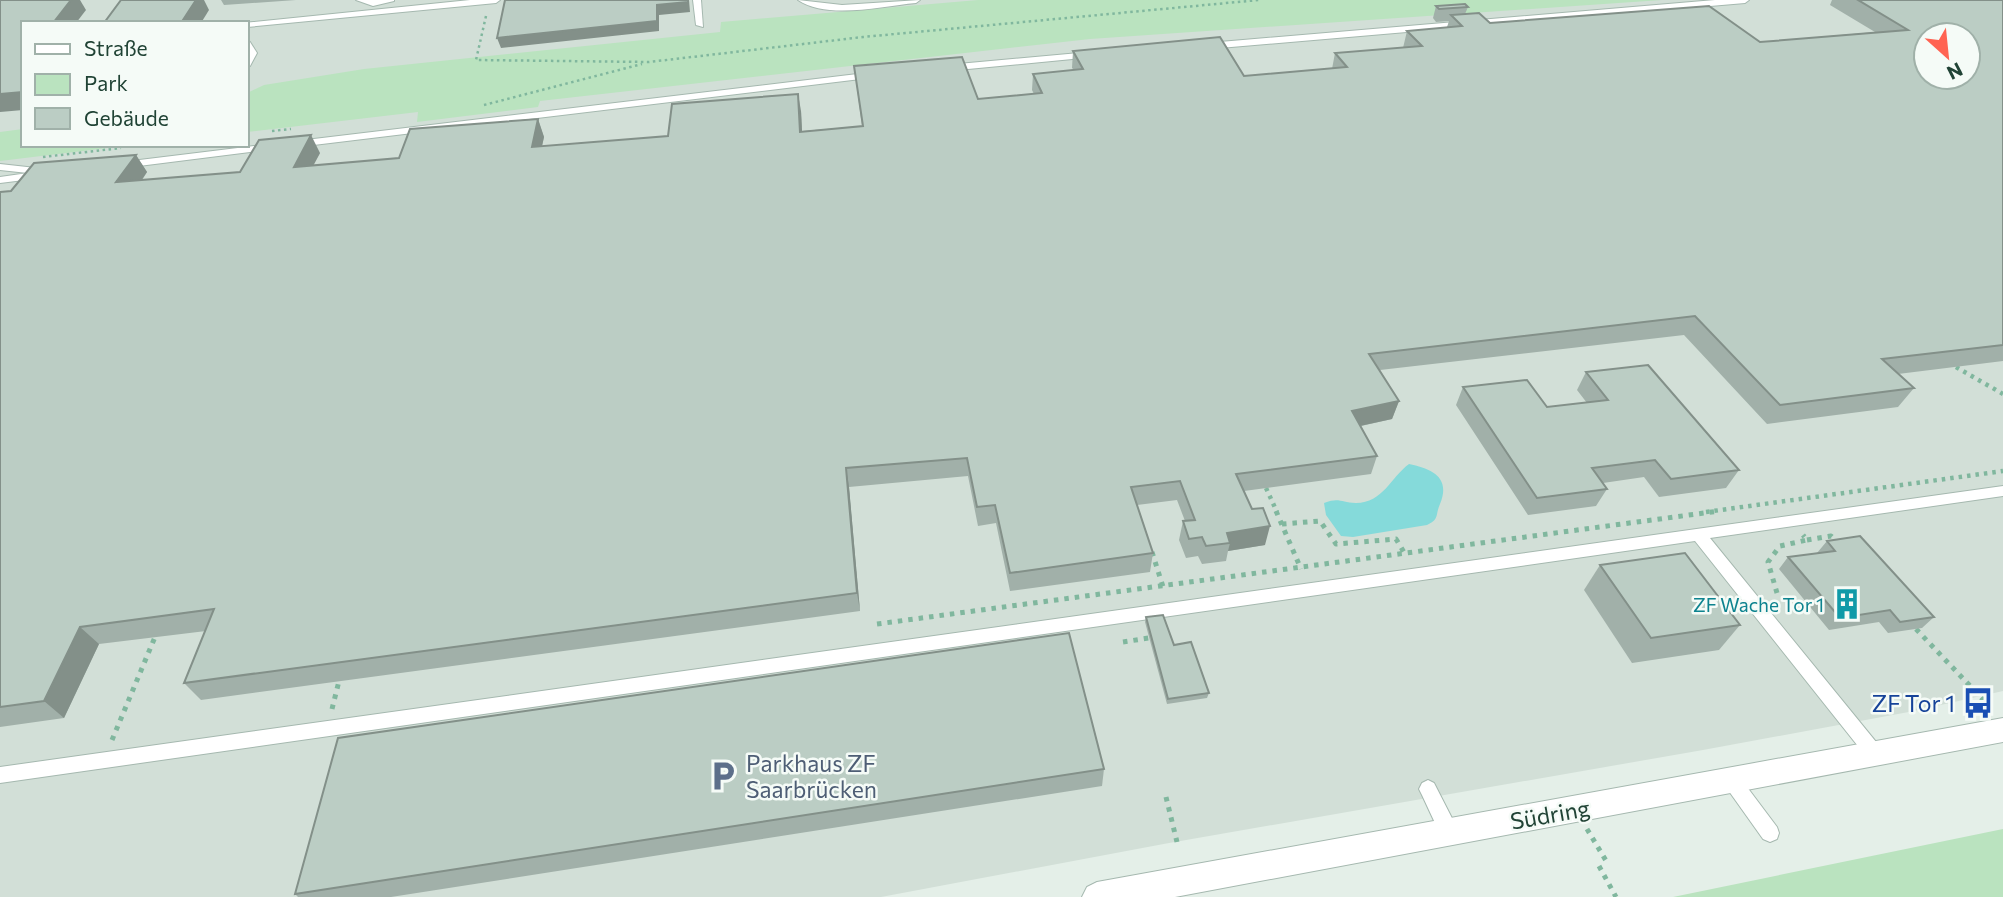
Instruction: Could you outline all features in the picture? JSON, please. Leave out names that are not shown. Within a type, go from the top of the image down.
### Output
[{"type":"street","name":"Südring","points":[[1097,897],[1875,754],[1997,719]]},
{"type":"lane","points":[[360,0],[373,3],[402,0]]},
{"type":"lane","points":[[697,0],[700,25]]},
{"type":"lane","points":[[802,0],[820,6],[836,7],[916,0]]},
{"type":"lane","points":[[1199,46],[1745,0]]},
{"type":"lane","points":[[248,24],[493,1]]},
{"type":"lane","points":[[248,46],[252,53],[248,62]]},
{"type":"lane","points":[[933,70],[1097,55]]},
{"type":"lane","points":[[106,166],[562,110],[879,75]]},
{"type":"lane","points":[[0,167],[51,173],[0,180]]},
{"type":"lane","points":[[0,775],[2003,491]]},
{"type":"lane","points":[[1698,534],[1875,754]]},
{"type":"lane","points":[[1732,781],[1770,833]]},
{"type":"lane","points":[[1428,789],[1449,832]]},
{"type":"path","points":[[493,1],[476,60],[649,62],[863,37],[1259,0]]},
{"type":"path","points":[[473,106],[586,80],[649,62]]},
{"type":"path","points":[[40,158],[121,148]]},
{"type":"path","points":[[1956,367],[2003,394]]},
{"type":"path","points":[[877,624],[1301,569],[2003,471]]},
{"type":"path","points":[[1266,488],[1309,590]]},
{"type":"path","points":[[1774,503],[1807,540]]},
{"type":"path","points":[[1282,524],[1320,521],[1336,544],[1396,539],[1405,554]]},
{"type":"path","points":[[1777,593],[1768,562],[1780,546],[1831,536],[1844,549]]},
{"type":"path","points":[[1123,642],[1156,637],[1152,626],[1164,587],[1148,542]]},
{"type":"path","points":[[1916,629],[1932,643],[1997,719]]},
{"type":"path","points":[[104,760],[155,637]]},
{"type":"path","points":[[326,730],[339,681]]},
{"type":"path","points":[[1166,797],[1177,842]]},
{"type":"path","points":[[1585,825],[1608,864]]},
{"type":"path","points":[[1599,866],[1616,897]]},
{"type":"shaded area","points":[[0,0],[2003,0],[2003,691],[1914,711],[1703,750],[1169,843],[881,897],[0,897]]},
{"type":"green space","points":[[978,0],[1662,0],[1090,39],[540,101],[538,107],[417,122],[418,112],[248,132],[248,93],[264,85],[364,69],[720,32],[721,22]]},
{"type":"green space","points":[[21,129],[21,147],[116,147],[0,161],[0,132]]},
{"type":"green space","points":[[2003,829],[2003,897],[1673,897]]},
{"type":"water","points":[[1409,464],[1432,472],[1441,481],[1443,495],[1434,521],[1427,525],[1353,537],[1341,536],[1326,515],[1324,503],[1337,500],[1356,503],[1373,499]]},
{"type":"building","points":[[0,0],[71,0],[55,21],[21,21],[21,92],[0,94]]},
{"type":"building","points":[[121,0],[196,0],[182,21],[105,21]]},
{"type":"building","points":[[505,0],[688,2],[657,5],[657,21],[497,38]]},
{"type":"building","points":[[1858,0],[2003,0],[2003,345],[1882,359],[1914,388],[1780,405],[1695,316],[1369,354],[1399,401],[1352,411],[1377,456],[1236,474],[1252,509],[1263,508],[1270,526],[1227,533],[1230,543],[1206,546],[1202,537],[1189,539],[1183,521],[1195,520],[1180,481],[1131,487],[1153,553],[1010,573],[995,505],[977,507],[967,458],[846,468],[857,593],[184,683],[214,609],[80,627],[44,701],[0,707],[0,192],[11,191],[34,163],[136,155],[116,182],[240,172],[259,140],[311,135],[294,167],[399,158],[410,129],[538,119],[532,147],[668,136],[672,104],[798,94],[800,132],[863,126],[854,66],[962,57],[978,99],[1042,93],[1033,74],[1083,69],[1073,51],[1220,37],[1244,76],[1347,67],[1335,53],[1422,46],[1407,31],[1462,26],[1451,15],[1479,13],[1490,23],[1709,6],[1760,42],[1908,30]]},
{"type":"building","points":[[1465,4],[1468,7],[1439,9],[1436,6]]},
{"type":"building","points":[[1648,365],[1739,470],[1671,479],[1655,460],[1592,468],[1607,489],[1537,498],[1463,387],[1527,380],[1547,407],[1608,400],[1586,372]]},
{"type":"building","points":[[1860,536],[1934,617],[1900,622],[1890,610],[1840,618],[1788,557],[1835,551],[1827,541]]},
{"type":"building","points":[[1685,553],[1740,625],[1651,638],[1600,565]]},
{"type":"building","points":[[1163,615],[1174,645],[1191,642],[1209,693],[1168,699],[1146,617]]},
{"type":"building","name":"Parkhaus ZF Saarbrücken","points":[[1069,633],[1104,769],[295,894],[338,738]]},
{"type":"place","name":"ZF Wache Tor 1","points":[[1847,604]]},
{"type":"place","name":"ZF Tor 1","points":[[1978,703]]},
{"type":"place","name":"Parkhaus ZF Saarbrücken","points":[[723,776]]}]
